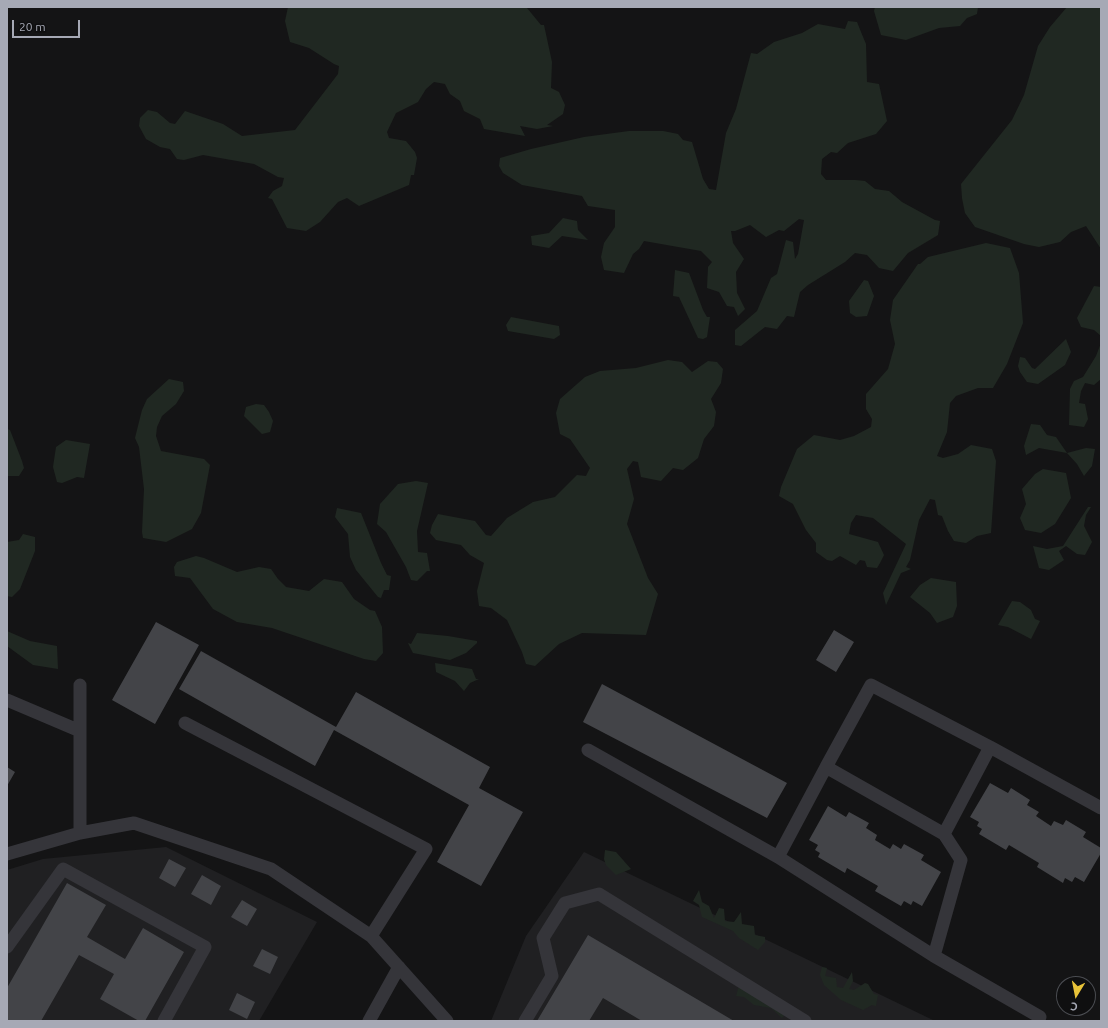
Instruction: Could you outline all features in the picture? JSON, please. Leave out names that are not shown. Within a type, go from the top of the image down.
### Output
[{"type":"lane","points":[[80,685],[80,834]]},
{"type":"lane","points":[[778,857],[871,686],[990,747],[1101,808]]},
{"type":"lane","points":[[7,700],[80,731]]},
{"type":"lane","points":[[185,723],[426,849],[372,936]]},
{"type":"lane","points":[[944,834],[990,747]]},
{"type":"lane","points":[[588,750],[778,857],[934,956],[1040,1020]]},
{"type":"lane","points":[[826,767],[944,834],[961,860],[934,956]]},
{"type":"lane","points":[[7,843],[13,852],[80,834],[134,823],[271,869],[372,936],[447,1021]]},
{"type":"lane","points":[[7,947],[63,869],[204,947],[164,1021]]},
{"type":"lane","points":[[524,1021],[552,976],[543,938],[565,903],[599,894],[805,1021]]},
{"type":"lane","points":[[369,1021],[399,968]]},
{"type":"shaded area","points":[[288,7],[527,8],[541,25],[544,25],[552,62],[551,88],[559,92],[565,105],[563,114],[547,125],[553,126],[537,129],[520,126],[525,136],[484,129],[480,119],[464,111],[460,101],[450,94],[445,84],[434,82],[426,89],[418,102],[396,113],[387,132],[389,138],[406,141],[415,152],[417,158],[414,175],[411,175],[409,185],[359,206],[347,198],[338,202],[320,222],[306,231],[287,228],[272,199],[268,198],[273,191],[282,186],[284,178],[278,177],[254,164],[203,155],[184,160],[177,159],[170,149],[160,147],[146,139],[139,126],[140,118],[148,110],[157,112],[170,123],[175,124],[185,111],[223,124],[242,136],[295,130],[338,74],[339,66],[309,48],[290,42],[285,21]]},
{"type":"shaded area","points":[[875,7],[978,7],[977,14],[967,18],[960,26],[939,28],[906,40],[881,35],[874,11]]},
{"type":"shaded area","points":[[1067,7],[1101,7],[1101,249],[1086,226],[1071,232],[1060,242],[1039,247],[1024,244],[975,227],[965,213],[962,198],[961,184],[1012,120],[1024,95],[1038,46],[1050,27]]},
{"type":"shaded area","points":[[848,21],[857,22],[866,44],[867,82],[879,84],[887,121],[876,134],[848,143],[837,153],[831,152],[822,159],[821,174],[826,180],[865,181],[875,189],[889,191],[902,202],[935,220],[940,221],[938,235],[908,253],[893,271],[879,268],[867,255],[855,253],[845,262],[808,285],[800,292],[794,317],[787,316],[777,329],[765,327],[741,346],[735,345],[735,330],[757,311],[771,278],[777,274],[786,240],[793,242],[795,259],[798,254],[804,220],[799,219],[784,231],[779,230],[766,237],[750,225],[735,231],[731,231],[733,243],[744,259],[736,272],[737,293],[745,309],[738,316],[734,307],[727,306],[719,292],[707,288],[708,267],[712,262],[701,251],[644,241],[639,249],[633,254],[624,273],[604,270],[601,257],[604,243],[615,227],[615,210],[588,206],[582,196],[522,185],[503,173],[499,166],[500,158],[531,149],[584,137],[629,131],[663,131],[678,134],[683,140],[692,142],[703,179],[709,189],[716,190],[726,133],[736,109],[751,53],[757,54],[774,42],[802,33],[818,24],[845,29]]},
{"type":"shaded area","points":[[563,218],[577,221],[578,230],[588,240],[562,236],[549,248],[532,245],[531,236],[549,233]]},
{"type":"shaded area","points":[[986,243],[1010,248],[1019,273],[1023,323],[1007,364],[993,388],[978,388],[956,396],[950,403],[947,432],[937,456],[943,458],[958,454],[971,445],[992,449],[996,461],[991,533],[977,536],[966,543],[954,541],[942,516],[938,515],[935,500],[930,499],[919,520],[910,560],[906,567],[911,569],[901,573],[886,605],[883,593],[906,544],[873,518],[856,515],[851,523],[849,534],[878,542],[884,555],[877,568],[867,567],[865,561],[860,560],[856,565],[840,556],[832,561],[827,560],[816,552],[816,543],[806,530],[793,504],[779,496],[781,487],[797,449],[814,435],[840,440],[854,436],[871,427],[872,419],[866,409],[866,394],[888,369],[895,344],[890,320],[893,300],[918,264],[928,257]]},
{"type":"shaded area","points":[[675,270],[689,273],[703,310],[707,317],[710,317],[707,337],[703,339],[698,338],[679,297],[673,296]]},
{"type":"shaded area","points":[[864,280],[868,281],[874,296],[867,316],[856,317],[850,313],[849,301]]},
{"type":"shaded area","points":[[1094,286],[1101,287],[1101,336],[1094,330],[1081,327],[1077,318]]},
{"type":"shaded area","points":[[511,317],[559,326],[560,335],[554,339],[508,331],[506,325]]},
{"type":"shaded area","points":[[1066,339],[1071,352],[1065,365],[1038,384],[1027,382],[1018,366],[1020,357],[1025,358],[1032,368],[1035,369]]},
{"type":"shaded area","points":[[1101,343],[1101,379],[1094,385],[1085,383],[1081,391],[1079,403],[1085,404],[1088,419],[1084,427],[1069,425],[1070,389],[1074,381],[1083,377],[1096,356]]},
{"type":"shaded area","points":[[668,360],[682,362],[692,372],[708,361],[717,362],[723,369],[721,383],[711,399],[716,412],[714,426],[704,439],[698,458],[683,470],[673,468],[661,481],[641,477],[638,462],[633,461],[627,469],[634,499],[627,524],[648,578],[658,594],[646,635],[582,633],[559,644],[535,666],[526,664],[507,620],[491,608],[479,606],[477,591],[484,563],[470,555],[461,545],[436,540],[430,533],[432,525],[438,514],[475,521],[486,535],[491,536],[507,518],[533,502],[555,497],[577,475],[586,476],[590,468],[570,439],[560,434],[556,413],[560,399],[585,377],[600,371],[636,368]]},
{"type":"shaded area","points":[[169,379],[183,382],[184,391],[176,404],[162,416],[157,427],[156,436],[161,451],[204,459],[210,465],[201,513],[192,529],[166,542],[143,538],[144,489],[139,447],[135,438],[142,410],[147,399]]},
{"type":"shaded area","points":[[256,404],[264,405],[269,412],[273,421],[270,432],[262,434],[244,416],[246,407]]},
{"type":"shaded area","points":[[1031,424],[1040,425],[1047,435],[1056,437],[1067,453],[1039,448],[1026,455],[1024,446]]},
{"type":"shaded area","points":[[7,429],[10,430],[24,468],[19,476],[7,476]]},
{"type":"shaded area","points":[[66,440],[90,444],[84,478],[77,477],[62,483],[57,482],[53,467],[56,447]]},
{"type":"shaded area","points":[[1086,448],[1095,449],[1092,466],[1084,476],[1077,464],[1067,453]]},
{"type":"shaded area","points":[[1043,469],[1066,473],[1071,498],[1055,524],[1041,533],[1025,530],[1020,518],[1026,504],[1022,489],[1035,474]]},
{"type":"shaded area","points":[[416,481],[428,483],[417,531],[418,552],[427,553],[430,571],[427,571],[417,581],[411,580],[406,567],[386,532],[377,524],[380,504],[398,484]]},
{"type":"shaded area","points":[[1088,507],[1091,507],[1086,515],[1084,526],[1092,542],[1085,555],[1077,554],[1066,546],[1059,551],[1064,560],[1049,570],[1039,568],[1033,546],[1047,549],[1063,546]]},
{"type":"shaded area","points":[[337,508],[361,513],[381,563],[387,575],[391,576],[389,590],[384,590],[381,598],[378,597],[356,570],[350,557],[348,534],[335,517]]},
{"type":"shaded area","points":[[23,534],[35,537],[35,551],[20,589],[12,597],[7,596],[7,542],[19,540]]},
{"type":"shaded area","points":[[196,556],[237,572],[259,567],[271,569],[286,587],[309,591],[324,579],[342,582],[354,599],[370,610],[375,611],[382,627],[383,653],[376,661],[364,659],[272,628],[237,622],[213,609],[190,578],[175,576],[174,567],[177,562]]},
{"type":"shaded area","points":[[931,578],[956,582],[957,606],[953,617],[937,623],[930,613],[910,597],[920,585]]},
{"type":"shaded area","points":[[1012,601],[1020,602],[1031,610],[1035,619],[1040,621],[1031,639],[1008,627],[998,625]]},
{"type":"shaded area","points":[[7,631],[30,641],[57,646],[58,669],[33,665],[7,646]]},
{"type":"shaded area","points":[[417,633],[448,636],[477,641],[477,643],[466,653],[450,660],[413,653],[408,643],[411,644]]},
{"type":"shaded area","points":[[435,663],[472,669],[476,679],[479,679],[470,683],[464,691],[455,681],[436,672]]},
{"type":"shaded area","points":[[166,847],[317,922],[259,1021],[7,1021],[7,870],[43,859]]},
{"type":"shaded area","points":[[605,850],[616,852],[631,869],[616,875],[606,865],[604,859]]},
{"type":"shaded area","points":[[584,852],[935,1021],[491,1021],[526,936]]},
{"type":"shaded area","points":[[699,890],[702,902],[709,906],[714,918],[719,908],[724,909],[725,921],[734,922],[741,912],[742,924],[754,926],[755,935],[765,937],[765,942],[758,950],[739,938],[733,931],[702,917],[699,905],[693,901]]},
{"type":"shaded area","points":[[822,967],[827,968],[825,976],[836,978],[837,987],[843,988],[852,972],[853,981],[849,989],[854,990],[865,983],[868,984],[874,994],[878,995],[876,1006],[872,1005],[863,1010],[841,1000],[824,985],[820,975]]},
{"type":"shaded area","points":[[740,982],[788,1011],[782,1018],[771,1008],[754,1005],[744,997],[736,996]]},
{"type":"building","points":[[156,622],[199,645],[155,724],[112,700]]},
{"type":"building","points":[[834,630],[854,642],[836,672],[816,660]]},
{"type":"building","points":[[201,651],[336,727],[356,692],[490,767],[479,788],[523,812],[481,886],[437,862],[469,805],[334,730],[315,766],[179,689]]},
{"type":"building","points":[[602,684],[787,783],[767,818],[583,722]]},
{"type":"building","points":[[7,767],[15,772],[7,786]]},
{"type":"building","points":[[990,783],[1008,793],[1011,788],[1030,800],[1027,805],[1039,812],[1036,816],[1051,826],[1054,821],[1063,825],[1066,820],[1086,832],[1083,837],[1101,848],[1101,853],[1084,882],[1075,877],[1072,882],[1065,878],[1063,883],[1037,867],[1039,863],[1009,845],[1006,850],[979,834],[982,829],[977,826],[979,822],[970,817]]},
{"type":"building","points":[[828,806],[846,817],[849,812],[869,823],[866,828],[877,835],[875,840],[890,849],[893,844],[901,849],[904,844],[924,855],[921,860],[941,872],[922,906],[913,901],[911,905],[904,901],[901,906],[875,891],[878,886],[847,868],[845,873],[818,857],[820,853],[815,850],[818,845],[809,840]]},
{"type":"building","points":[[169,859],[186,868],[175,887],[159,878]]},
{"type":"building","points":[[202,875],[221,886],[211,905],[191,894]]},
{"type":"building","points":[[67,883],[106,905],[87,937],[125,959],[143,928],[184,952],[145,1021],[139,1021],[100,999],[114,974],[79,955],[41,1021],[7,1021],[7,988]]},
{"type":"building","points":[[242,900],[257,909],[247,926],[231,917]]},
{"type":"building","points":[[588,935],[734,1021],[642,1021],[603,998],[589,1021],[537,1021]]},
{"type":"building","points":[[262,949],[278,957],[270,974],[253,966]]},
{"type":"building","points":[[237,993],[255,1002],[247,1019],[229,1010]]}]
